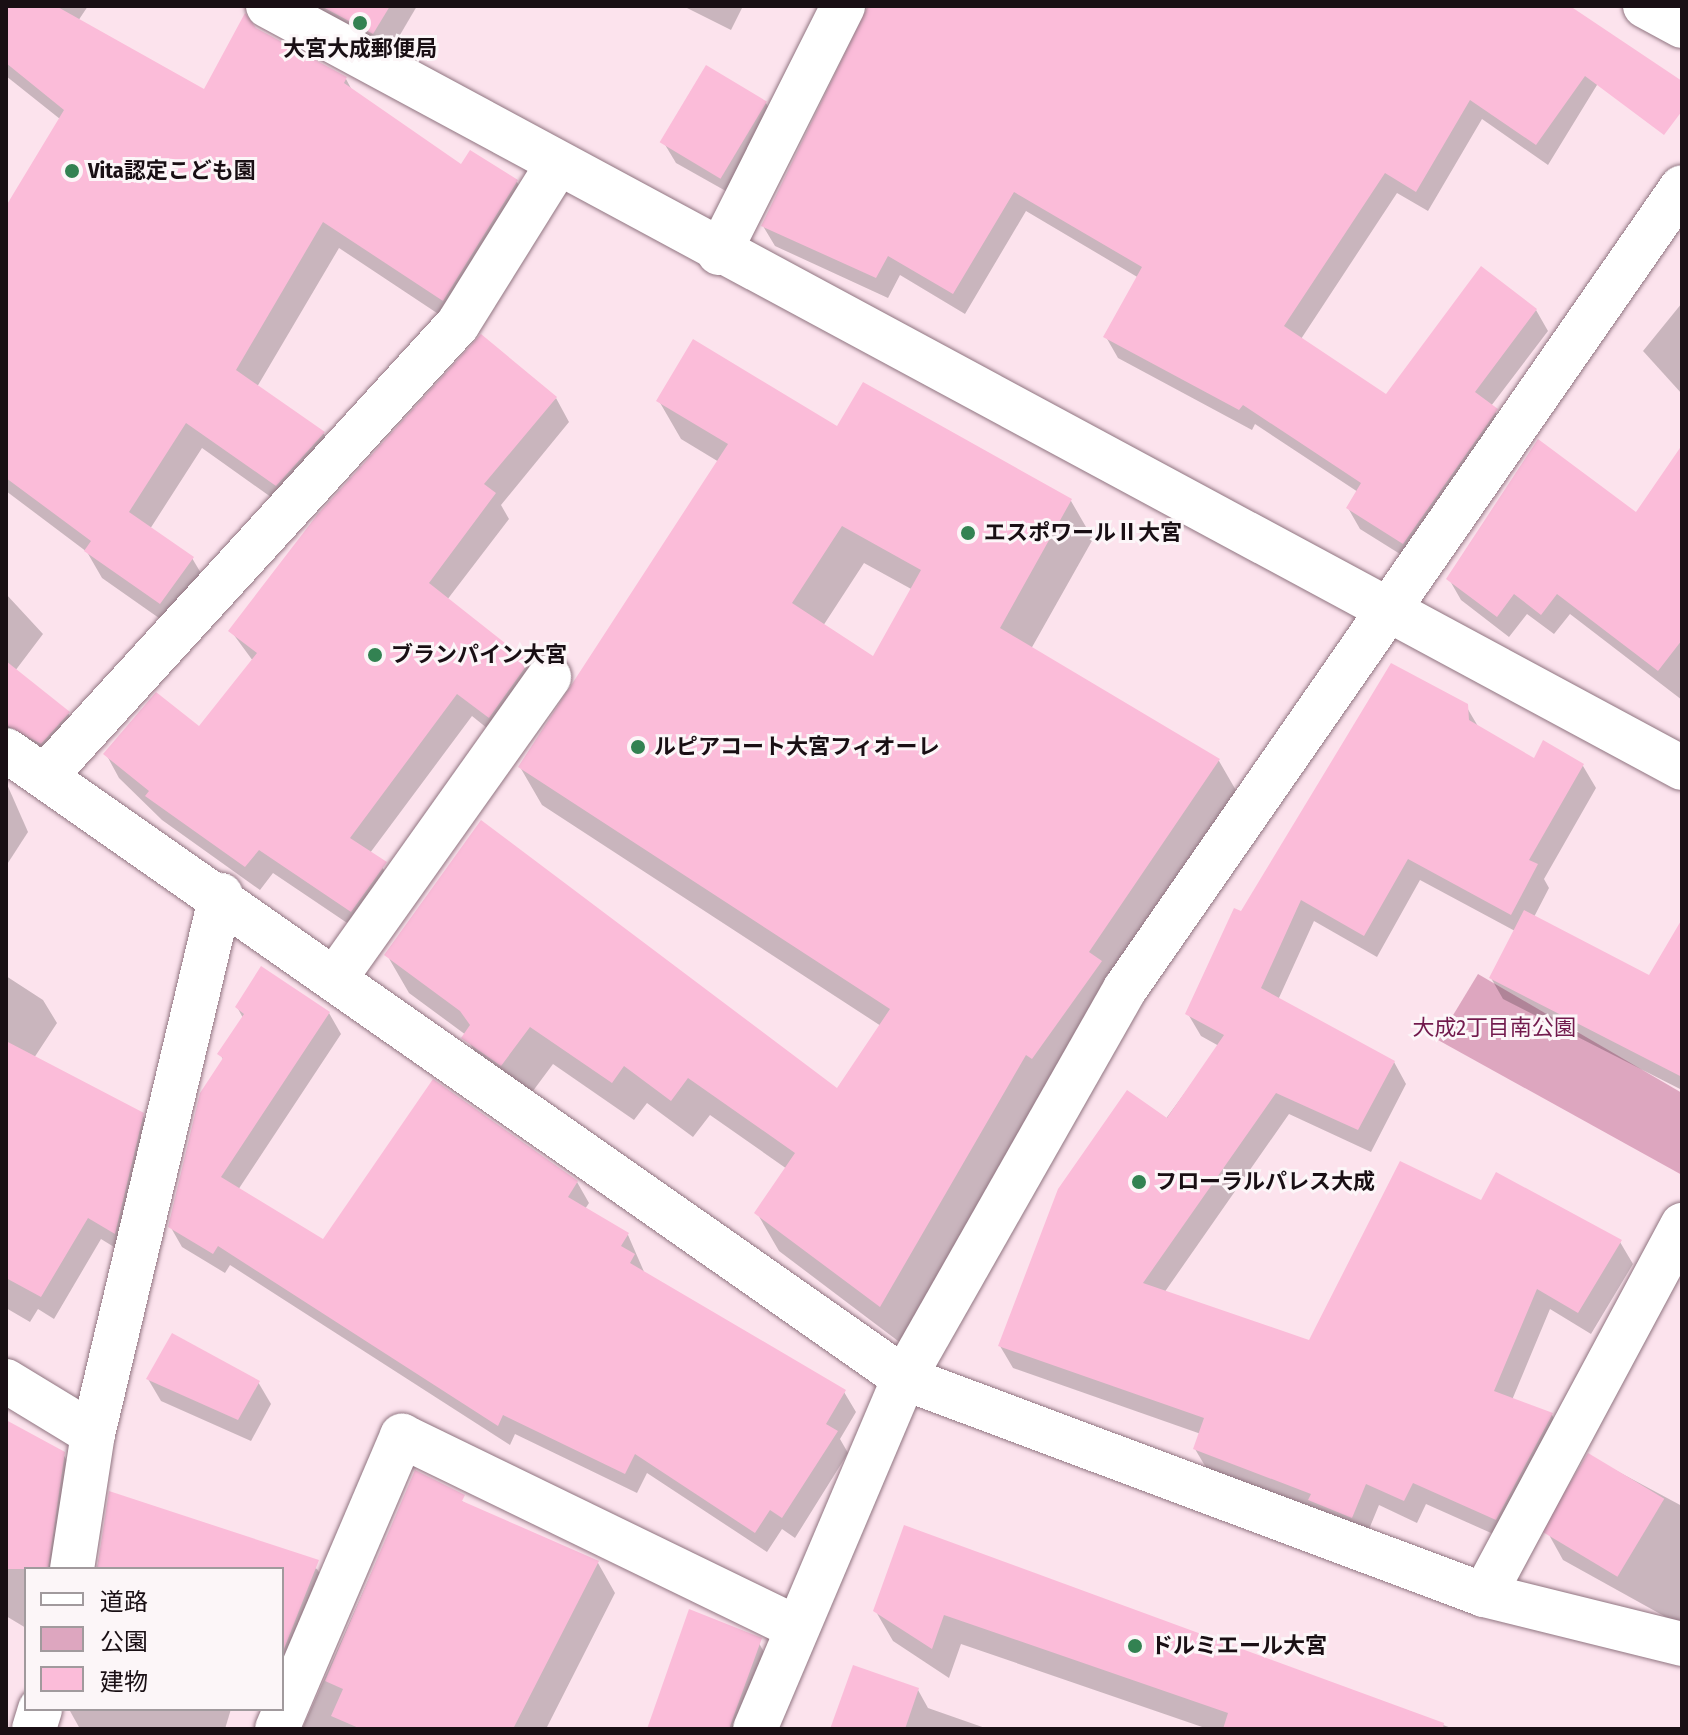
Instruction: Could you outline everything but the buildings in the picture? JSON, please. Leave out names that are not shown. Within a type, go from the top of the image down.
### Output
[{"type":"street","points":[[268,6],[719,253],[1682,768]]},
{"type":"street","points":[[719,253],[843,6]]},
{"type":"street","points":[[1645,6],[1682,26]]},
{"type":"street","points":[[47,774],[458,324],[557,165]]},
{"type":"street","points":[[755,1729],[904,1378],[1125,989],[1385,609],[1682,187]]},
{"type":"street","points":[[336,977],[549,677]]},
{"type":"street","points":[[6,750],[47,774],[221,895],[904,1378],[1484,1595],[1682,1644]]},
{"type":"street","points":[[72,1567],[93,1434],[221,895]]},
{"type":"street","points":[[1484,1595],[1682,1225]]},
{"type":"street","points":[[6,1381],[93,1434]]},
{"type":"street","points":[[288,1725],[402,1436],[796,1627]]},
{"type":"green space","name":"大成2丁目南公園","points":[[1478,974],[1682,1093],[1682,1175],[1438,1040]]},
{"type":"place","name":"大宮大成郵便局","points":[[360,23]]},
{"type":"place","name":"Vita認定こども園","points":[[72,171]]},
{"type":"place","name":"エスポワールⅡ大宮","points":[[968,533]]},
{"type":"place","name":"ブランパイン大宮","points":[[375,655]]},
{"type":"place","name":"ルピアコート大宮フィオーレ","points":[[638,747]]},
{"type":"place","name":"フローラルパレス大成","points":[[1139,1182]]},
{"type":"place","name":"ドルミエール大宮","points":[[1135,1646]]}]
